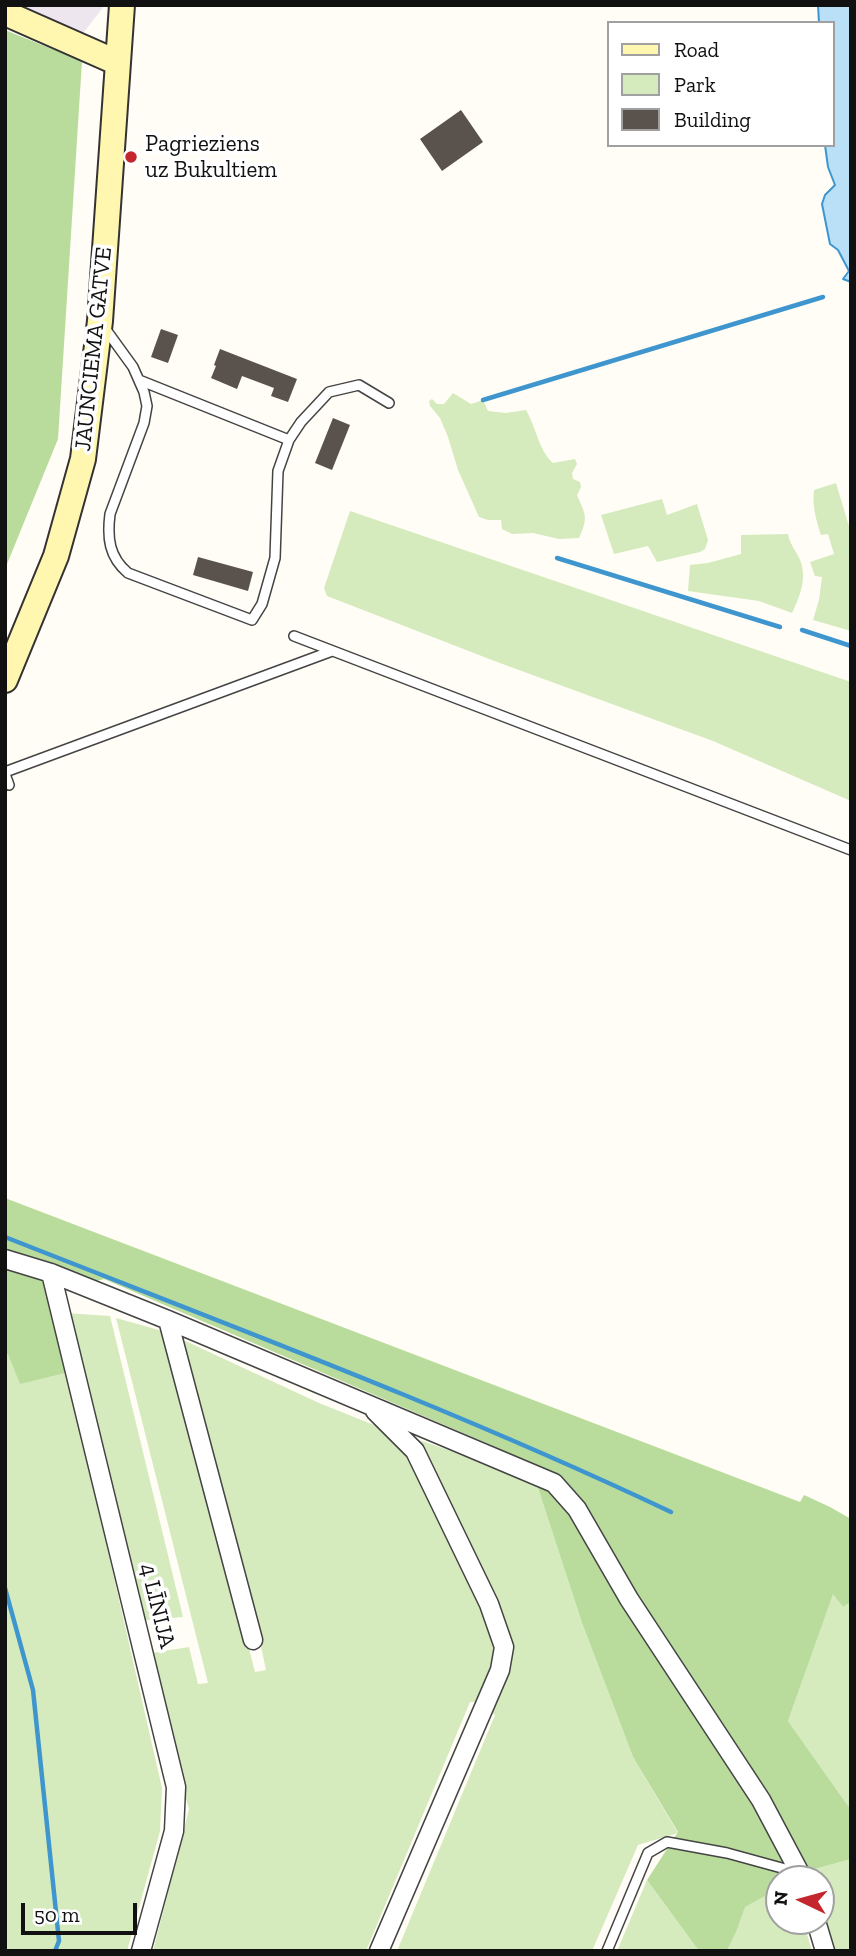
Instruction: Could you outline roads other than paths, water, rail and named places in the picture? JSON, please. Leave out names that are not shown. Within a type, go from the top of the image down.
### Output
[{"type":"main road","name":"JAUNCIEMA GATVE","points":[[5,680],[56,556],[83,459],[100,321],[122,5]]},
{"type":"main road","points":[[5,13],[116,62]]},
{"type":"street","points":[[5,1258],[51,1273],[168,1320],[554,1483],[577,1509],[629,1599],[761,1800],[796,1865]]},
{"type":"street","name":"4 LĪNIJA","points":[[51,1273],[176,1787],[174,1831],[142,1951]]},
{"type":"street","points":[[168,1320],[253,1640]]},
{"type":"street","points":[[370,1406],[415,1451],[489,1604],[504,1647],[500,1670],[379,1951]]},
{"type":"lane","points":[[100,321],[132,367],[144,392],[147,406],[144,423],[110,514],[108,529],[116,563],[128,573],[252,620],[262,604],[275,558],[278,471],[289,440],[301,422],[329,392],[359,385],[389,403]]},
{"type":"lane","points":[[139,380],[289,440]]},
{"type":"lane","points":[[294,636],[851,850]]},
{"type":"lane","points":[[9,785],[5,773],[332,651]]},
{"type":"lane","points":[[607,1951],[648,1853],[667,1842],[727,1853],[766,1865]]},
{"type":"water","points":[[818,5],[851,5],[851,282],[843,279],[849,271],[838,250],[830,244],[822,204],[825,195],[835,185],[828,167],[825,147],[835,147],[835,21],[819,21]]},
{"type":"waterway","points":[[483,400],[823,297]]},
{"type":"waterway","points":[[557,558],[780,627]]},
{"type":"waterway","points":[[802,630],[851,646]]},
{"type":"waterway","points":[[5,1237],[424,1403],[671,1512]]},
{"type":"waterway","points":[[5,1588],[33,1690],[59,1941],[55,1951]]},
{"type":"place","name":"Pagrieziens uz Bukultiem","points":[[131,157]]}]
